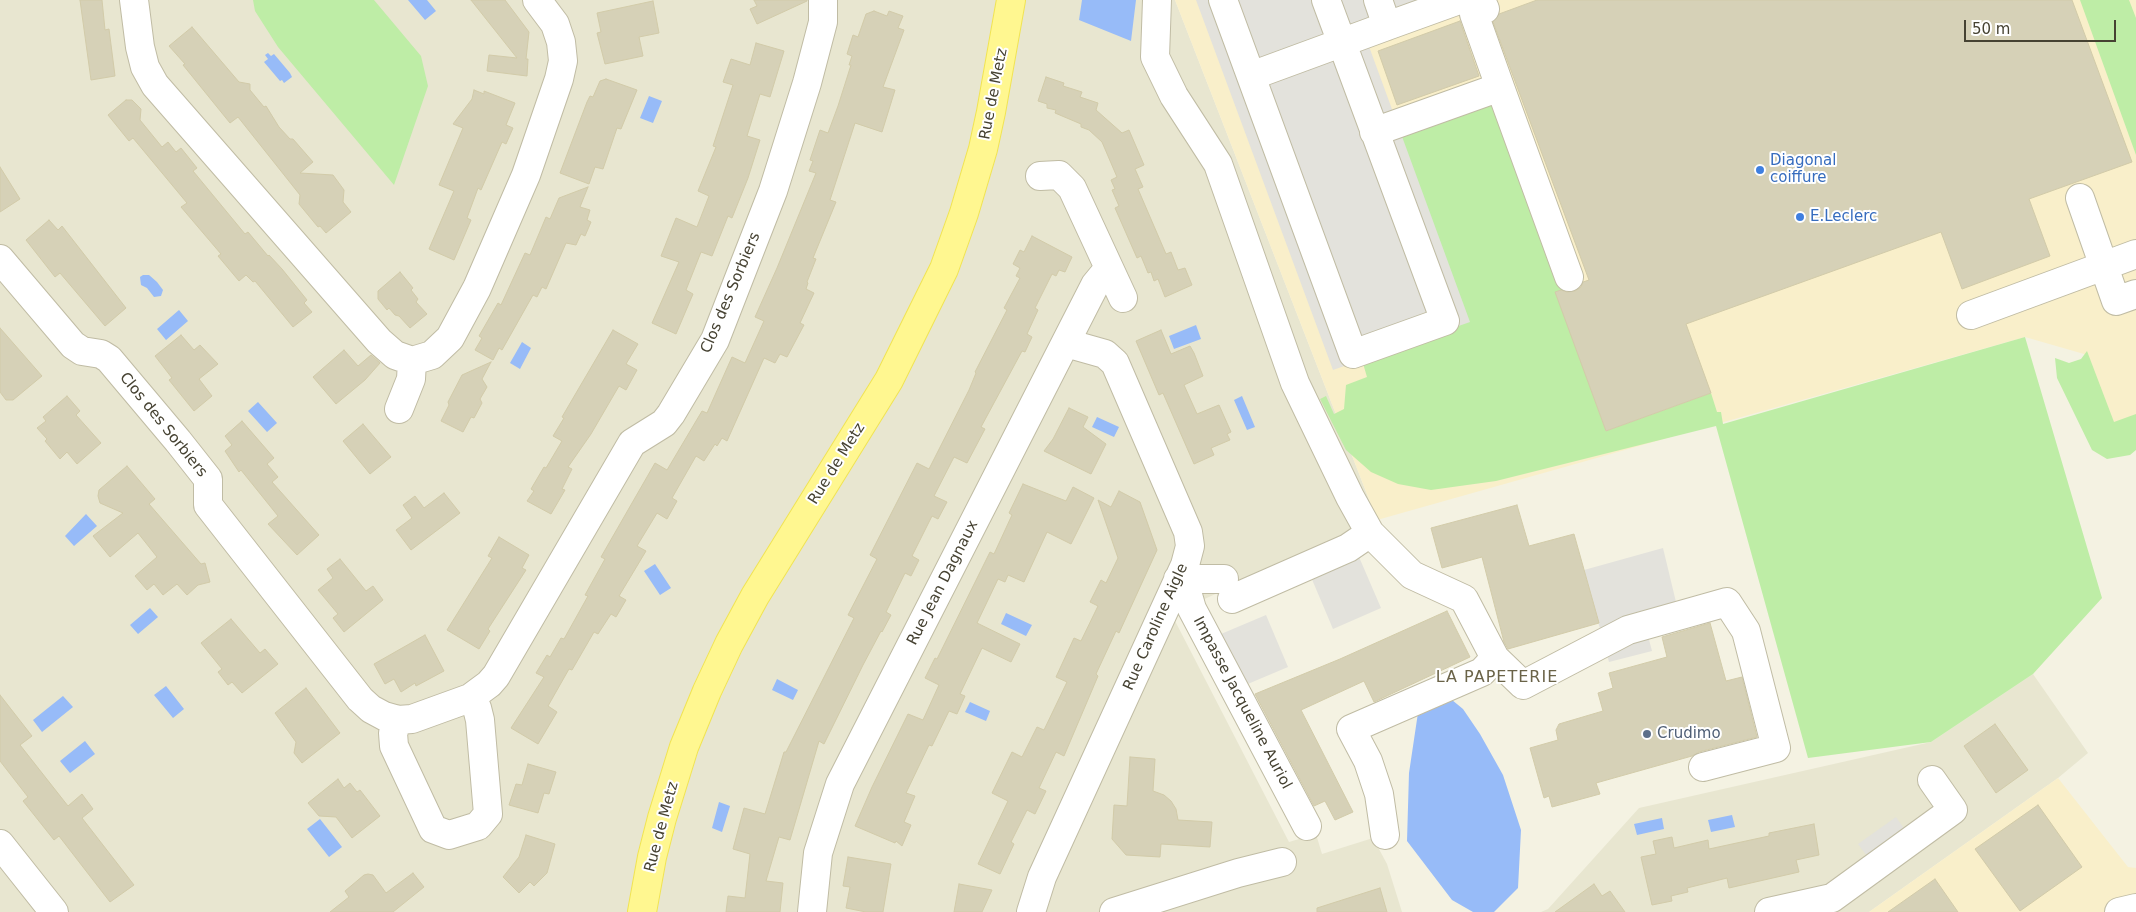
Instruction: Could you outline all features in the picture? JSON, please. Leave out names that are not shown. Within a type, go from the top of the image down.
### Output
[{"type":"main road","name":"Rue de Metz","points":[[642,912],[652,856],[684,747],[729,644],[756,596],[889,380],[944,269],[964,213],[983,149],[1012,3]]},
{"type":"street","points":[[134,0],[140,47],[145,67],[155,84],[378,342],[395,355],[412,362],[432,355],[450,338],[477,288],[526,175],[559,79],[563,61],[561,42],[555,24],[537,0]]},
{"type":"street","name":"Clos des Sorbiers","points":[[0,259],[73,345],[82,351],[101,354],[110,359],[208,479],[208,505],[360,699],[371,709],[384,716],[398,720],[412,719],[470,698],[489,684],[504,665],[632,443],[664,423],[715,340],[733,297],[778,173],[807,83],[823,22],[823,0]]},
{"type":"street","points":[[1157,0],[1155,57],[1174,96],[1218,164],[1295,383],[1364,522],[1412,575],[1464,599],[1495,658],[1523,685],[1628,630],[1727,602],[1746,631],[1776,748],[1703,767]]},
{"type":"street","points":[[1223,0],[1353,354],[1445,321],[1326,0]]},
{"type":"street","points":[[1378,0],[1387,26]]},
{"type":"street","points":[[1251,76],[1459,0]]},
{"type":"street","points":[[1481,0],[1485,10],[1474,14],[1569,277]]},
{"type":"street","points":[[1374,132],[1500,87]]},
{"type":"street","points":[[1040,176],[1059,175],[1072,188],[1123,298]]},
{"type":"street","points":[[2080,198],[2116,301],[2136,294]]},
{"type":"street","points":[[1971,315],[2136,254]]},
{"type":"street","name":"Rue Jean Dagnaux","points":[[812,912],[818,852],[840,784],[1095,285],[1109,268]]},
{"type":"street","name":"Rue Caroline Aigle","points":[[1031,912],[1042,877],[1178,579],[1190,546],[1188,532],[1115,363],[1105,354],[1066,343]]},
{"type":"street","points":[[399,410],[411,379],[412,362]]},
{"type":"street","points":[[1178,579],[1228,589],[1348,548],[1364,522]]},
{"type":"street","name":"Impasse Jacqueline Auriol","points":[[1178,579],[1307,826]]},
{"type":"street","points":[[1384,836],[1379,794],[1368,761],[1351,728],[1482,672],[1495,658]]},
{"type":"street","points":[[398,720],[393,733],[394,746],[433,829],[449,835],[478,826],[488,814],[480,720],[477,708],[470,698]]},
{"type":"street","points":[[1768,912],[1832,898],[1953,810],[1932,780]]},
{"type":"street","points":[[0,844],[54,912]]},
{"type":"street","points":[[1114,912],[1238,873],[1282,862]]},
{"type":"street","points":[[2119,912],[2136,908]]},
{"type":"shaded area","points":[[0,0],[1175,0],[1377,520],[1174,613],[1173,617],[1289,842],[1316,834],[1322,854],[1373,838],[1387,864],[1402,912],[0,912]]},
{"type":"shaded area","points":[[1175,0],[2136,0],[2136,422],[2106,430],[2084,354],[2025,337],[1377,520]]},
{"type":"shaded area","points":[[1196,0],[1479,0],[1367,41],[1470,322],[1333,370]]},
{"type":"shaded area","points":[[1663,548],[1676,602],[1648,636],[1652,651],[1609,662],[1584,570]]},
{"type":"shaded area","points":[[1356,550],[1381,608],[1333,629],[1308,570]]},
{"type":"shaded area","points":[[1266,615],[1288,667],[1243,686],[1221,634]]},
{"type":"shaded area","points":[[2033,674],[2088,753],[2058,778],[1869,912],[1541,912],[1548,909],[1639,808],[1931,742]]},
{"type":"shaded area","points":[[2058,778],[2128,867],[2136,868],[2136,912],[1869,912]]},
{"type":"shaded area","points":[[1896,817],[1912,840],[1875,867],[1858,844]]},
{"type":"green space","points":[[253,0],[374,0],[421,56],[428,86],[394,185],[278,47],[255,11]]},
{"type":"green space","points":[[2080,0],[2129,0],[2136,18],[2136,155]]},
{"type":"green space","points":[[1492,99],[1563,290],[1556,292],[1606,431],[1711,393],[1717,412],[1721,412],[1723,424],[2025,337],[2102,598],[2033,674],[1931,742],[1808,758],[1716,426],[1496,481],[1431,490],[1398,484],[1371,472],[1346,450],[1320,399],[1326,396],[1334,414],[1344,409],[1346,385],[1367,377],[1362,360],[1400,132]]},
{"type":"green space","points":[[2087,351],[2114,422],[2136,414],[2136,450],[2130,455],[2107,459],[2092,450],[2057,378],[2055,358],[2069,363],[2081,359]]},
{"type":"water","points":[[408,0],[427,0],[436,11],[425,20]]},
{"type":"water","points":[[1082,0],[1136,0],[1131,41],[1079,20]]},
{"type":"water","points":[[268,53],[271,56],[274,54],[290,73],[292,77],[284,83],[282,80],[280,81],[264,62],[268,59],[265,55]]},
{"type":"water","points":[[649,96],[662,101],[653,123],[640,118]]},
{"type":"water","points":[[149,275],[157,282],[163,290],[161,296],[154,297],[147,288],[141,285],[140,277]]},
{"type":"water","points":[[179,310],[188,321],[166,340],[157,329]]},
{"type":"water","points":[[1196,325],[1201,339],[1174,349],[1169,336]]},
{"type":"water","points":[[522,342],[531,348],[520,369],[510,363]]},
{"type":"water","points":[[1242,396],[1255,427],[1247,430],[1234,400]]},
{"type":"water","points":[[258,402],[277,423],[267,432],[248,411]]},
{"type":"water","points":[[1097,417],[1119,427],[1114,437],[1092,427]]},
{"type":"water","points":[[86,514],[97,526],[74,546],[65,536]]},
{"type":"water","points":[[655,564],[671,588],[660,595],[644,571]]},
{"type":"water","points":[[150,608],[158,617],[138,634],[130,625]]},
{"type":"water","points":[[1006,613],[1032,625],[1026,636],[1001,624]]},
{"type":"water","points":[[777,679],[798,690],[793,700],[772,690]]},
{"type":"water","points":[[166,686],[184,709],[173,718],[154,695]]},
{"type":"water","points":[[1446,695],[1463,709],[1480,734],[1503,775],[1521,830],[1518,888],[1494,912],[1473,912],[1452,900],[1407,841],[1409,773],[1419,706]]},
{"type":"water","points":[[63,696],[73,707],[42,732],[33,720]]},
{"type":"water","points":[[970,702],[990,711],[986,721],[965,712]]},
{"type":"water","points":[[85,741],[95,754],[70,773],[60,761]]},
{"type":"water","points":[[719,802],[730,806],[722,832],[712,828]]},
{"type":"water","points":[[1732,815],[1735,827],[1711,832],[1708,820]]},
{"type":"water","points":[[1662,818],[1664,829],[1637,835],[1634,824]]},
{"type":"water","points":[[320,819],[342,847],[329,857],[307,829]]},
{"type":"building","points":[[80,0],[102,0],[105,30],[109,29],[115,76],[91,80]]},
{"type":"building","points":[[471,0],[505,0],[529,32],[526,59],[528,59],[527,76],[487,71],[489,55],[517,58]]},
{"type":"building","points":[[754,0],[807,1],[757,24],[750,9],[757,6]]},
{"type":"building","name":"E.Leclerc","points":[[1537,0],[2072,0],[2132,162],[2029,199],[2050,256],[1962,289],[1941,232],[1686,324],[1711,393],[1606,431],[1555,292],[1561,290],[1567,292],[1575,291],[1581,287],[1583,282],[1589,280],[1493,22],[1499,14]]},
{"type":"building","points":[[653,1],[659,33],[639,37],[643,56],[605,64],[597,33],[601,32],[597,13]]},
{"type":"building","points":[[874,11],[887,16],[889,11],[903,16],[898,28],[904,30],[883,87],[895,90],[882,132],[855,123],[830,200],[836,202],[813,258],[816,259],[806,289],[814,293],[800,323],[804,325],[787,357],[780,354],[775,363],[764,358],[727,441],[722,438],[717,446],[715,444],[704,461],[696,456],[672,498],[677,501],[667,519],[657,513],[637,546],[646,551],[619,596],[626,600],[616,617],[611,614],[598,634],[594,632],[572,670],[569,669],[548,706],[557,712],[538,744],[511,728],[544,677],[536,673],[547,655],[550,657],[561,638],[564,639],[588,596],[585,595],[605,559],[601,557],[655,463],[667,470],[702,411],[707,413],[732,357],[745,363],[764,321],[755,317],[816,173],[809,171],[813,161],[810,160],[820,130],[828,133],[838,106],[851,65],[849,65],[852,56],[847,54],[853,35],[858,37],[866,14]]},
{"type":"building","points":[[1460,21],[1479,76],[1397,105],[1378,51]]},
{"type":"building","points":[[192,27],[239,82],[250,84],[250,90],[264,107],[266,106],[279,127],[290,139],[293,139],[313,162],[300,173],[333,175],[344,190],[343,202],[351,212],[326,233],[320,226],[318,227],[299,204],[300,195],[238,117],[230,123],[169,46]]},
{"type":"building","points":[[756,43],[784,51],[770,97],[760,94],[747,136],[760,140],[748,178],[732,218],[728,216],[712,256],[701,252],[686,290],[693,294],[676,334],[652,323],[679,262],[661,256],[676,218],[697,227],[709,196],[698,191],[716,147],[713,146],[733,85],[723,82],[731,59],[750,65]]},
{"type":"building","points":[[1046,77],[1064,83],[1063,86],[1082,92],[1080,97],[1098,103],[1096,110],[1122,133],[1129,130],[1144,165],[1135,169],[1143,187],[1138,189],[1166,254],[1171,252],[1178,270],[1185,268],[1192,285],[1165,297],[1158,279],[1154,281],[1151,272],[1148,273],[1141,256],[1137,258],[1115,208],[1119,206],[1112,190],[1115,189],[1111,180],[1117,177],[1102,142],[1089,130],[1081,127],[1081,124],[1055,113],[1056,110],[1047,108],[1047,104],[1038,101]]},
{"type":"building","points":[[606,79],[637,90],[621,129],[617,128],[603,169],[595,167],[589,184],[560,173],[587,102],[590,96],[593,97],[600,81]]},
{"type":"building","points":[[474,90],[484,94],[484,91],[515,103],[506,125],[513,128],[506,144],[502,142],[481,190],[478,188],[467,218],[471,220],[454,260],[429,249],[454,191],[439,185],[463,128],[453,124],[472,99]]},
{"type":"building","points":[[126,100],[132,100],[141,109],[140,120],[162,147],[168,142],[176,152],[181,148],[197,168],[193,171],[245,234],[248,232],[268,256],[282,269],[307,300],[304,303],[312,312],[293,327],[255,281],[253,282],[246,275],[239,281],[218,256],[221,254],[181,207],[187,203],[133,138],[129,141],[108,115]]},
{"type":"building","points":[[0,167],[20,199],[0,212]]},
{"type":"building","points":[[588,187],[580,207],[590,210],[587,220],[591,222],[585,236],[581,234],[576,245],[566,243],[546,289],[542,287],[537,297],[533,295],[502,350],[499,348],[493,360],[475,350],[482,338],[479,336],[498,303],[501,305],[525,253],[530,255],[546,217],[550,219],[559,198]]},
{"type":"building","points":[[49,220],[58,230],[62,226],[126,308],[105,326],[60,273],[55,277],[26,240]]},
{"type":"building","points":[[1032,236],[1072,257],[1065,272],[1059,270],[1056,276],[1052,274],[1035,308],[1038,310],[1027,334],[1032,337],[1025,352],[1022,351],[981,427],[985,429],[967,463],[954,457],[934,496],[947,502],[938,519],[932,516],[912,556],[919,560],[911,576],[905,573],[886,612],[891,615],[863,665],[824,744],[819,741],[790,840],[779,837],[766,881],[783,883],[780,912],[726,912],[728,896],[745,898],[750,854],[733,849],[744,808],[765,814],[784,752],[786,752],[854,618],[848,615],[877,559],[870,555],[917,463],[929,469],[1007,310],[1004,308],[1020,278],[1016,276],[1020,268],[1013,264],[1020,250],[1024,252]]},
{"type":"building","points":[[400,272],[413,288],[411,290],[418,299],[416,302],[427,314],[410,328],[389,308],[387,310],[378,299],[378,291]]},
{"type":"building","points":[[0,328],[42,376],[13,400],[6,400],[0,392]]},
{"type":"building","points":[[613,330],[638,344],[626,364],[637,370],[626,390],[619,386],[591,434],[568,467],[572,469],[562,489],[565,490],[551,514],[527,501],[534,491],[531,489],[562,441],[553,436],[564,418],[562,417]]},
{"type":"building","points":[[1161,330],[1171,354],[1190,346],[1194,353],[1203,376],[1184,385],[1197,414],[1219,405],[1231,432],[1227,434],[1230,440],[1211,448],[1214,455],[1194,464],[1163,393],[1159,395],[1136,341]]},
{"type":"building","points":[[181,335],[194,350],[200,345],[218,364],[199,379],[212,396],[194,411],[169,380],[172,378],[155,356]]},
{"type":"building","points":[[344,350],[358,366],[371,355],[380,363],[365,380],[336,404],[313,377]]},
{"type":"building","points":[[491,362],[482,379],[487,387],[480,399],[482,403],[474,418],[471,417],[463,432],[441,421],[449,405],[448,402],[462,375]]},
{"type":"building","points":[[67,396],[80,411],[76,415],[101,443],[77,464],[67,452],[60,459],[37,428],[46,421],[43,417]]},
{"type":"building","points":[[1069,408],[1088,417],[1083,427],[1106,444],[1091,474],[1044,451],[1053,439]]},
{"type":"building","points":[[242,421],[274,458],[267,464],[278,477],[272,482],[319,535],[297,555],[268,524],[278,516],[241,470],[239,472],[225,451],[232,445],[225,436]]},
{"type":"building","points":[[363,424],[391,457],[370,474],[343,441]]},
{"type":"building","points":[[127,466],[155,499],[149,504],[201,564],[205,563],[210,582],[198,585],[187,595],[177,584],[163,595],[154,584],[147,590],[135,576],[157,557],[138,533],[110,557],[93,536],[123,513],[100,503],[98,496],[99,490]]},
{"type":"building","points":[[1023,484],[1066,501],[1073,487],[1094,498],[1071,544],[1047,532],[1024,582],[1008,575],[1005,582],[998,579],[977,623],[1020,644],[1011,662],[982,648],[960,694],[965,696],[957,714],[949,711],[932,746],[929,745],[906,793],[915,796],[904,822],[911,825],[902,846],[896,841],[895,843],[855,826],[908,714],[923,720],[939,685],[925,678],[935,658],[937,659],[990,552],[994,554],[1012,515],[1009,513]]},
{"type":"building","points":[[1119,491],[1140,502],[1157,550],[1119,633],[1116,631],[1096,674],[1098,676],[1064,756],[1056,752],[1039,788],[1046,791],[1035,814],[1027,810],[1011,842],[1014,844],[1000,874],[978,864],[1008,801],[992,793],[1012,752],[1022,757],[1037,727],[1044,730],[1067,682],[1056,677],[1074,638],[1081,641],[1098,606],[1090,602],[1101,580],[1106,583],[1118,558],[1098,500],[1111,507]]},
{"type":"building","points":[[444,493],[460,513],[411,550],[396,530],[412,518],[403,505],[415,496],[424,508]]},
{"type":"building","points":[[1517,505],[1529,546],[1574,534],[1599,623],[1508,649],[1504,642],[1482,557],[1442,568],[1431,528]]},
{"type":"building","points":[[499,537],[529,555],[522,568],[526,570],[488,629],[490,631],[479,649],[447,630],[492,558],[488,556]]},
{"type":"building","points":[[340,559],[366,591],[373,586],[383,600],[344,632],[333,618],[338,614],[318,590],[333,578],[327,569]]},
{"type":"building","points":[[1447,611],[1470,657],[1374,702],[1364,681],[1301,710],[1353,812],[1335,820],[1325,801],[1314,806],[1255,694],[1340,659]]},
{"type":"building","points":[[231,619],[260,653],[265,649],[278,664],[242,693],[232,682],[228,685],[218,672],[222,669],[201,643]]},
{"type":"building","points":[[1710,623],[1726,681],[1742,677],[1757,737],[1699,752],[1692,756],[1596,783],[1600,794],[1552,807],[1549,796],[1544,798],[1530,748],[1558,740],[1556,730],[1559,724],[1603,711],[1598,693],[1613,688],[1609,673],[1667,657],[1662,637]]},
{"type":"building","points":[[425,635],[444,671],[416,686],[415,683],[401,692],[394,679],[385,684],[374,664]]},
{"type":"building","points":[[306,688],[340,733],[302,763],[294,753],[296,742],[275,713]]},
{"type":"building","points":[[0,695],[32,736],[20,745],[68,806],[82,794],[93,809],[82,818],[134,885],[110,902],[59,836],[54,840],[23,801],[28,797],[0,761]]},
{"type":"building","points":[[1995,724],[2028,770],[1996,793],[1964,746]]},
{"type":"building","points":[[1130,757],[1155,759],[1153,791],[1164,795],[1171,801],[1176,809],[1178,820],[1212,822],[1210,847],[1161,844],[1160,857],[1126,855],[1112,839],[1114,805],[1127,806]]},
{"type":"building","points":[[528,764],[556,772],[549,794],[544,793],[538,813],[509,805],[516,784],[522,785]]},
{"type":"building","points":[[338,779],[344,788],[350,783],[357,792],[360,790],[380,816],[352,838],[336,817],[319,816],[308,803]]},
{"type":"building","points":[[2038,805],[2082,867],[2020,911],[1975,849]]},
{"type":"building","points":[[1814,824],[1819,855],[1796,860],[1799,872],[1729,888],[1727,878],[1687,888],[1688,892],[1671,896],[1672,901],[1652,905],[1641,857],[1656,854],[1653,841],[1672,837],[1674,848],[1708,840],[1709,849],[1769,836],[1769,833]]},
{"type":"building","points":[[526,835],[555,844],[547,873],[534,886],[530,882],[519,893],[503,877],[519,857]]},
{"type":"building","points":[[848,857],[891,864],[883,912],[866,912],[846,908],[850,887],[843,886]]},
{"type":"building","points":[[413,873],[424,887],[393,912],[330,912],[349,897],[345,891],[364,875],[373,875],[386,893]]},
{"type":"building","points":[[1935,879],[1958,912],[1888,912]]},
{"type":"building","points":[[959,884],[992,890],[982,912],[954,912]]},
{"type":"building","points":[[1594,884],[1602,896],[1610,891],[1625,912],[1555,912]]},
{"type":"building","points":[[1380,888],[1387,912],[1317,912],[1317,908]]},
{"type":"place","name":"Diagonal coiffure","points":[[1760,170]]},
{"type":"place","name":"E.Leclerc","points":[[1800,217]]},
{"type":"place","name":"Crudimo","points":[[1647,734]]},
{"type":"district","name":"LA PAPETERIE","points":[[1497,678]]}]
